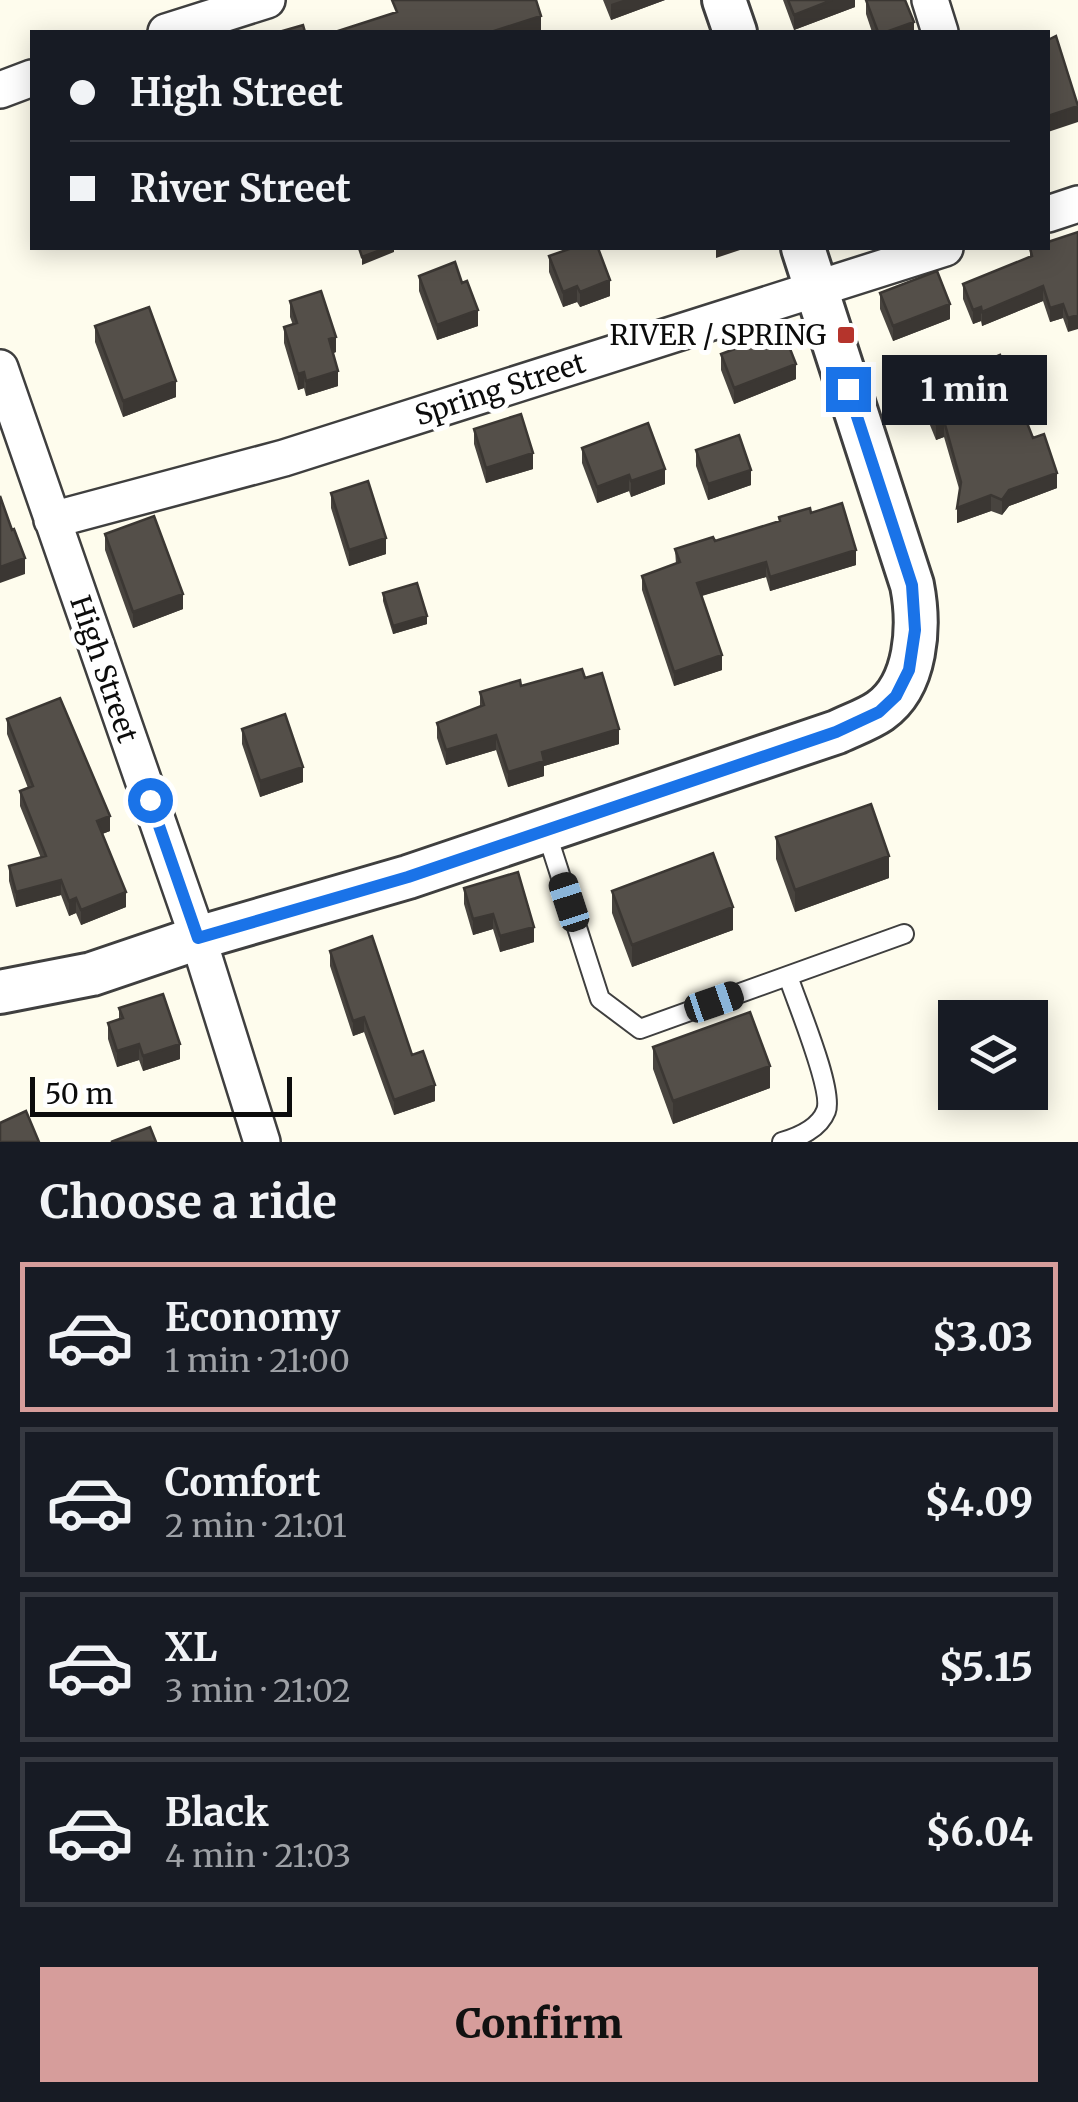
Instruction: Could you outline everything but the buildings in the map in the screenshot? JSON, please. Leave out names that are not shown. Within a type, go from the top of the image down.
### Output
[{"type":"street","points":[[172,30],[267,0]]},
{"type":"street","points":[[724,0],[734,30]]},
{"type":"street","points":[[930,0],[939,30]]},
{"type":"street","points":[[0,90],[30,79]]},
{"type":"street","points":[[1050,213],[1078,204]]},
{"type":"street","points":[[0,992],[92,974],[198,938],[408,877],[854,724],[890,703],[905,681],[915,630],[912,585],[804,250]]},
{"type":"street","name":"Spring Street","points":[[52,520],[284,458],[939,250]]},
{"type":"street","name":"High Street","points":[[0,368],[198,938],[262,1142]]},
{"type":"lane","points":[[546,830],[600,998],[640,1029],[904,934]]},
{"type":"lane","points":[[782,1142],[814,1127],[827,1110],[826,1087],[788,976]]},
{"type":"place","name":"RIVER / SPRING","points":[[846,335]]},
{"type":"route","points":[[150,800],[198,938],[408,877],[836,732],[879,712],[896,696],[909,670],[915,630],[914,598],[897,534],[848,389]]}]
